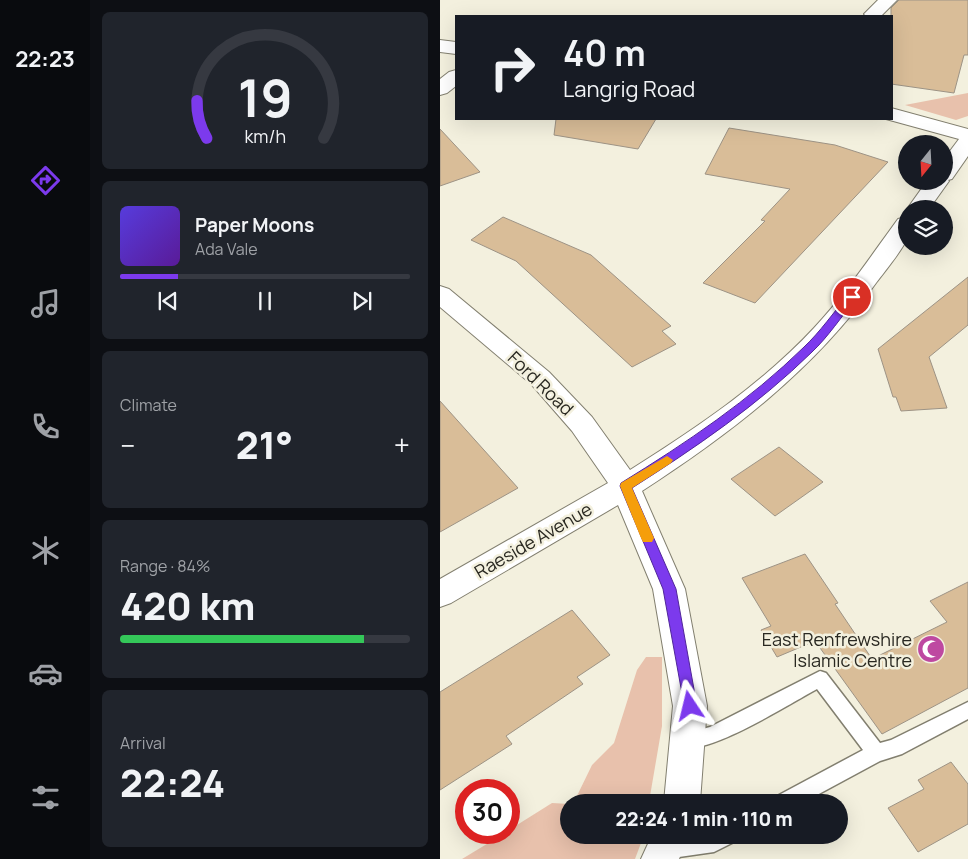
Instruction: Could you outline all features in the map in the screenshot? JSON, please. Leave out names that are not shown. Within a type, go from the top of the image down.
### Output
[{"type":"street","points":[[873,14],[888,0]]},
{"type":"street","points":[[440,46],[455,48]]},
{"type":"street","points":[[440,89],[455,77]]},
{"type":"street","points":[[893,115],[968,136]]},
{"type":"street","points":[[953,162],[968,141]]},
{"type":"street","name":"Raeside Avenue","points":[[440,594],[626,486],[679,452],[768,386],[810,348],[841,312],[898,235]]},
{"type":"street","name":"Ford Road","points":[[440,294],[540,378],[582,424],[626,486],[669,589],[690,706],[683,794]]},
{"type":"lane","points":[[687,741],[713,735],[820,679],[876,753]]},
{"type":"lane","points":[[801,794],[876,753],[895,748],[968,710]]},
{"type":"lane","points":[[665,848],[698,844]]},
{"type":"shaded area","points":[[968,93],[968,116],[956,120],[905,105]]},
{"type":"shaded area","points":[[646,657],[662,657],[662,726],[650,794],[578,794],[592,765],[614,743],[637,670]]},
{"type":"shaded area","points":[[552,803],[560,803],[560,844],[641,844],[635,859],[462,859],[487,844],[520,844],[520,823]]},
{"type":"building","points":[[899,0],[968,0],[968,55],[964,55],[954,93],[893,84],[893,15],[891,15],[891,8]]},
{"type":"building","points":[[556,120],[655,120],[638,149],[554,135]]},
{"type":"building","points":[[729,128],[835,145],[888,162],[755,303],[703,283],[765,221],[761,220],[790,189],[705,174]]},
{"type":"building","points":[[440,129],[480,172],[440,186]]},
{"type":"building","points":[[503,217],[591,255],[671,326],[662,331],[676,344],[632,367],[516,261],[471,240]]},
{"type":"building","points":[[968,277],[968,325],[929,357],[947,408],[901,411],[896,397],[893,397],[878,349]]},
{"type":"building","points":[[440,401],[518,488],[440,532]]},
{"type":"building","points":[[779,447],[823,482],[775,516],[731,479]]},
{"type":"building","points":[[805,554],[838,603],[835,604],[872,659],[947,622],[930,601],[968,582],[968,688],[882,734],[815,641],[777,657],[761,630],[771,626],[742,578]]},
{"type":"building","points":[[572,610],[610,655],[577,677],[583,684],[506,736],[512,744],[440,790],[440,692]]},
{"type":"building","points":[[951,762],[968,784],[968,824],[918,852],[888,808],[924,789],[918,780]]},
{"type":"slow traffic","points":[[648,538],[626,486],[667,460]]},
{"type":"place","name":"East Renfrewshire Islamic Centre","points":[[931,649]]},
{"type":"route","points":[[690,706],[669,589],[626,486],[679,452],[768,386],[810,348],[852,297]]}]
